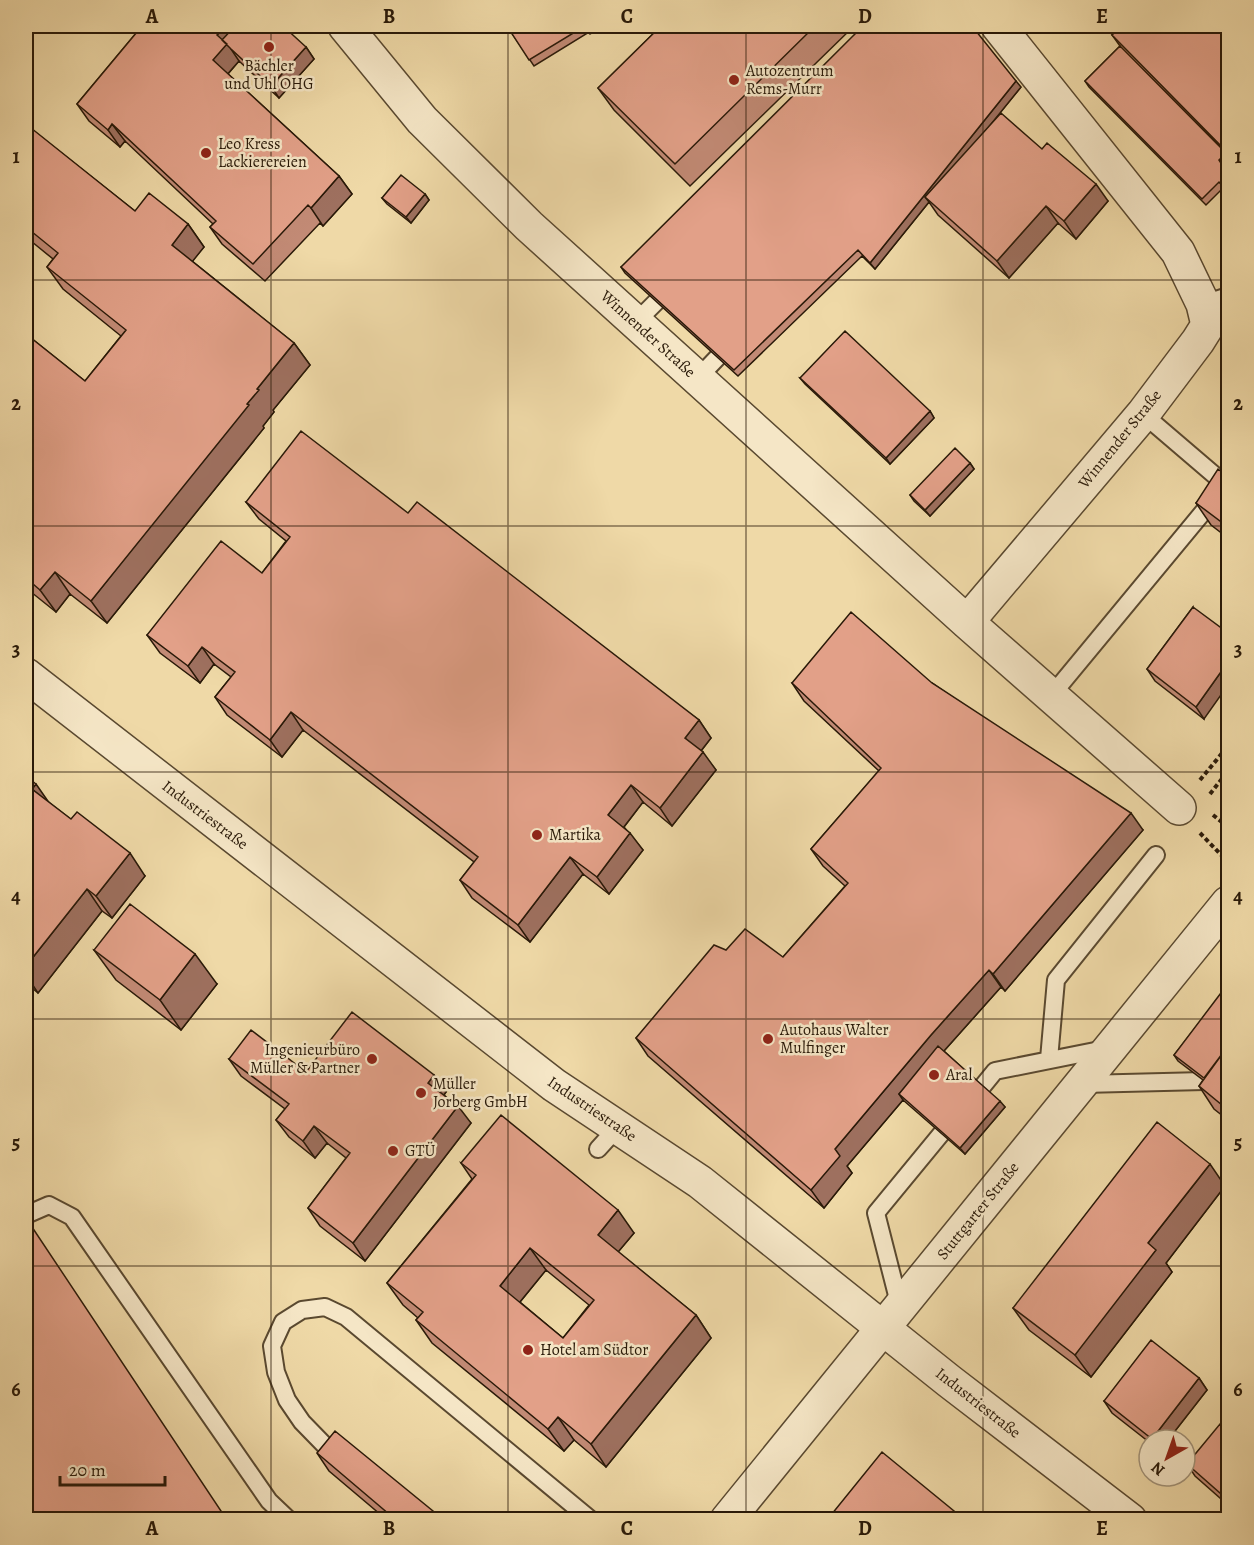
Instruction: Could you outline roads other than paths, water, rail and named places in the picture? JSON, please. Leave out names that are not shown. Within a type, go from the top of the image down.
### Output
[{"type":"street","name":"Winnender Straße","points":[[348,26],[422,120],[528,226],[646,312],[707,368],[968,622],[1051,696],[1199,806]]},
{"type":"street","name":"Winnender Straße","points":[[968,622],[1143,414],[1198,341],[1208,325],[1216,300],[1178,252],[1011,59],[998,26]]},
{"type":"street","name":"Industriestraße","points":[[26,675],[554,1085],[608,1138],[700,1182],[892,1318],[1130,1520]]},
{"type":"street","name":"Stuttgarter Straße","points":[[727,1520],[1228,908]]},
{"type":"lane","points":[[1051,696],[1227,483],[1143,414]]},
{"type":"lane","points":[[1049,1059],[1056,980],[1156,855]]},
{"type":"lane","points":[[982,1087],[994,1071],[1112,1048]]},
{"type":"lane","points":[[1083,1084],[1204,1081]]},
{"type":"lane","points":[[892,1318],[876,1212],[941,1134]]},
{"type":"lane","points":[[26,1215],[49,1205],[72,1217],[198,1395],[269,1502],[289,1520]]},
{"type":"lane","points":[[338,1460],[302,1422],[287,1400],[276,1372],[272,1346],[283,1322],[302,1310],[325,1306],[346,1317],[591,1520]]},
{"type":"place","name":"Bächler und Uhl OHG","points":[[269,47]]},
{"type":"place","name":"Autozentrum Rems-Murr","points":[[734,80]]},
{"type":"place","name":"Leo Kress Lackierereien","points":[[206,153]]},
{"type":"place","name":"Martika","points":[[537,835]]},
{"type":"place","name":"Autohaus Walter Mulfinger","points":[[768,1039]]},
{"type":"place","name":"Ingenieurbüro Müller & Partner","points":[[372,1059]]},
{"type":"place","name":"Aral","points":[[934,1075]]},
{"type":"place","name":"Müller Jorberg GmbH","points":[[421,1093]]},
{"type":"place","name":"GTÜ","points":[[393,1151]]},
{"type":"place","name":"Hotel am Südtor","points":[[528,1350]]}]
